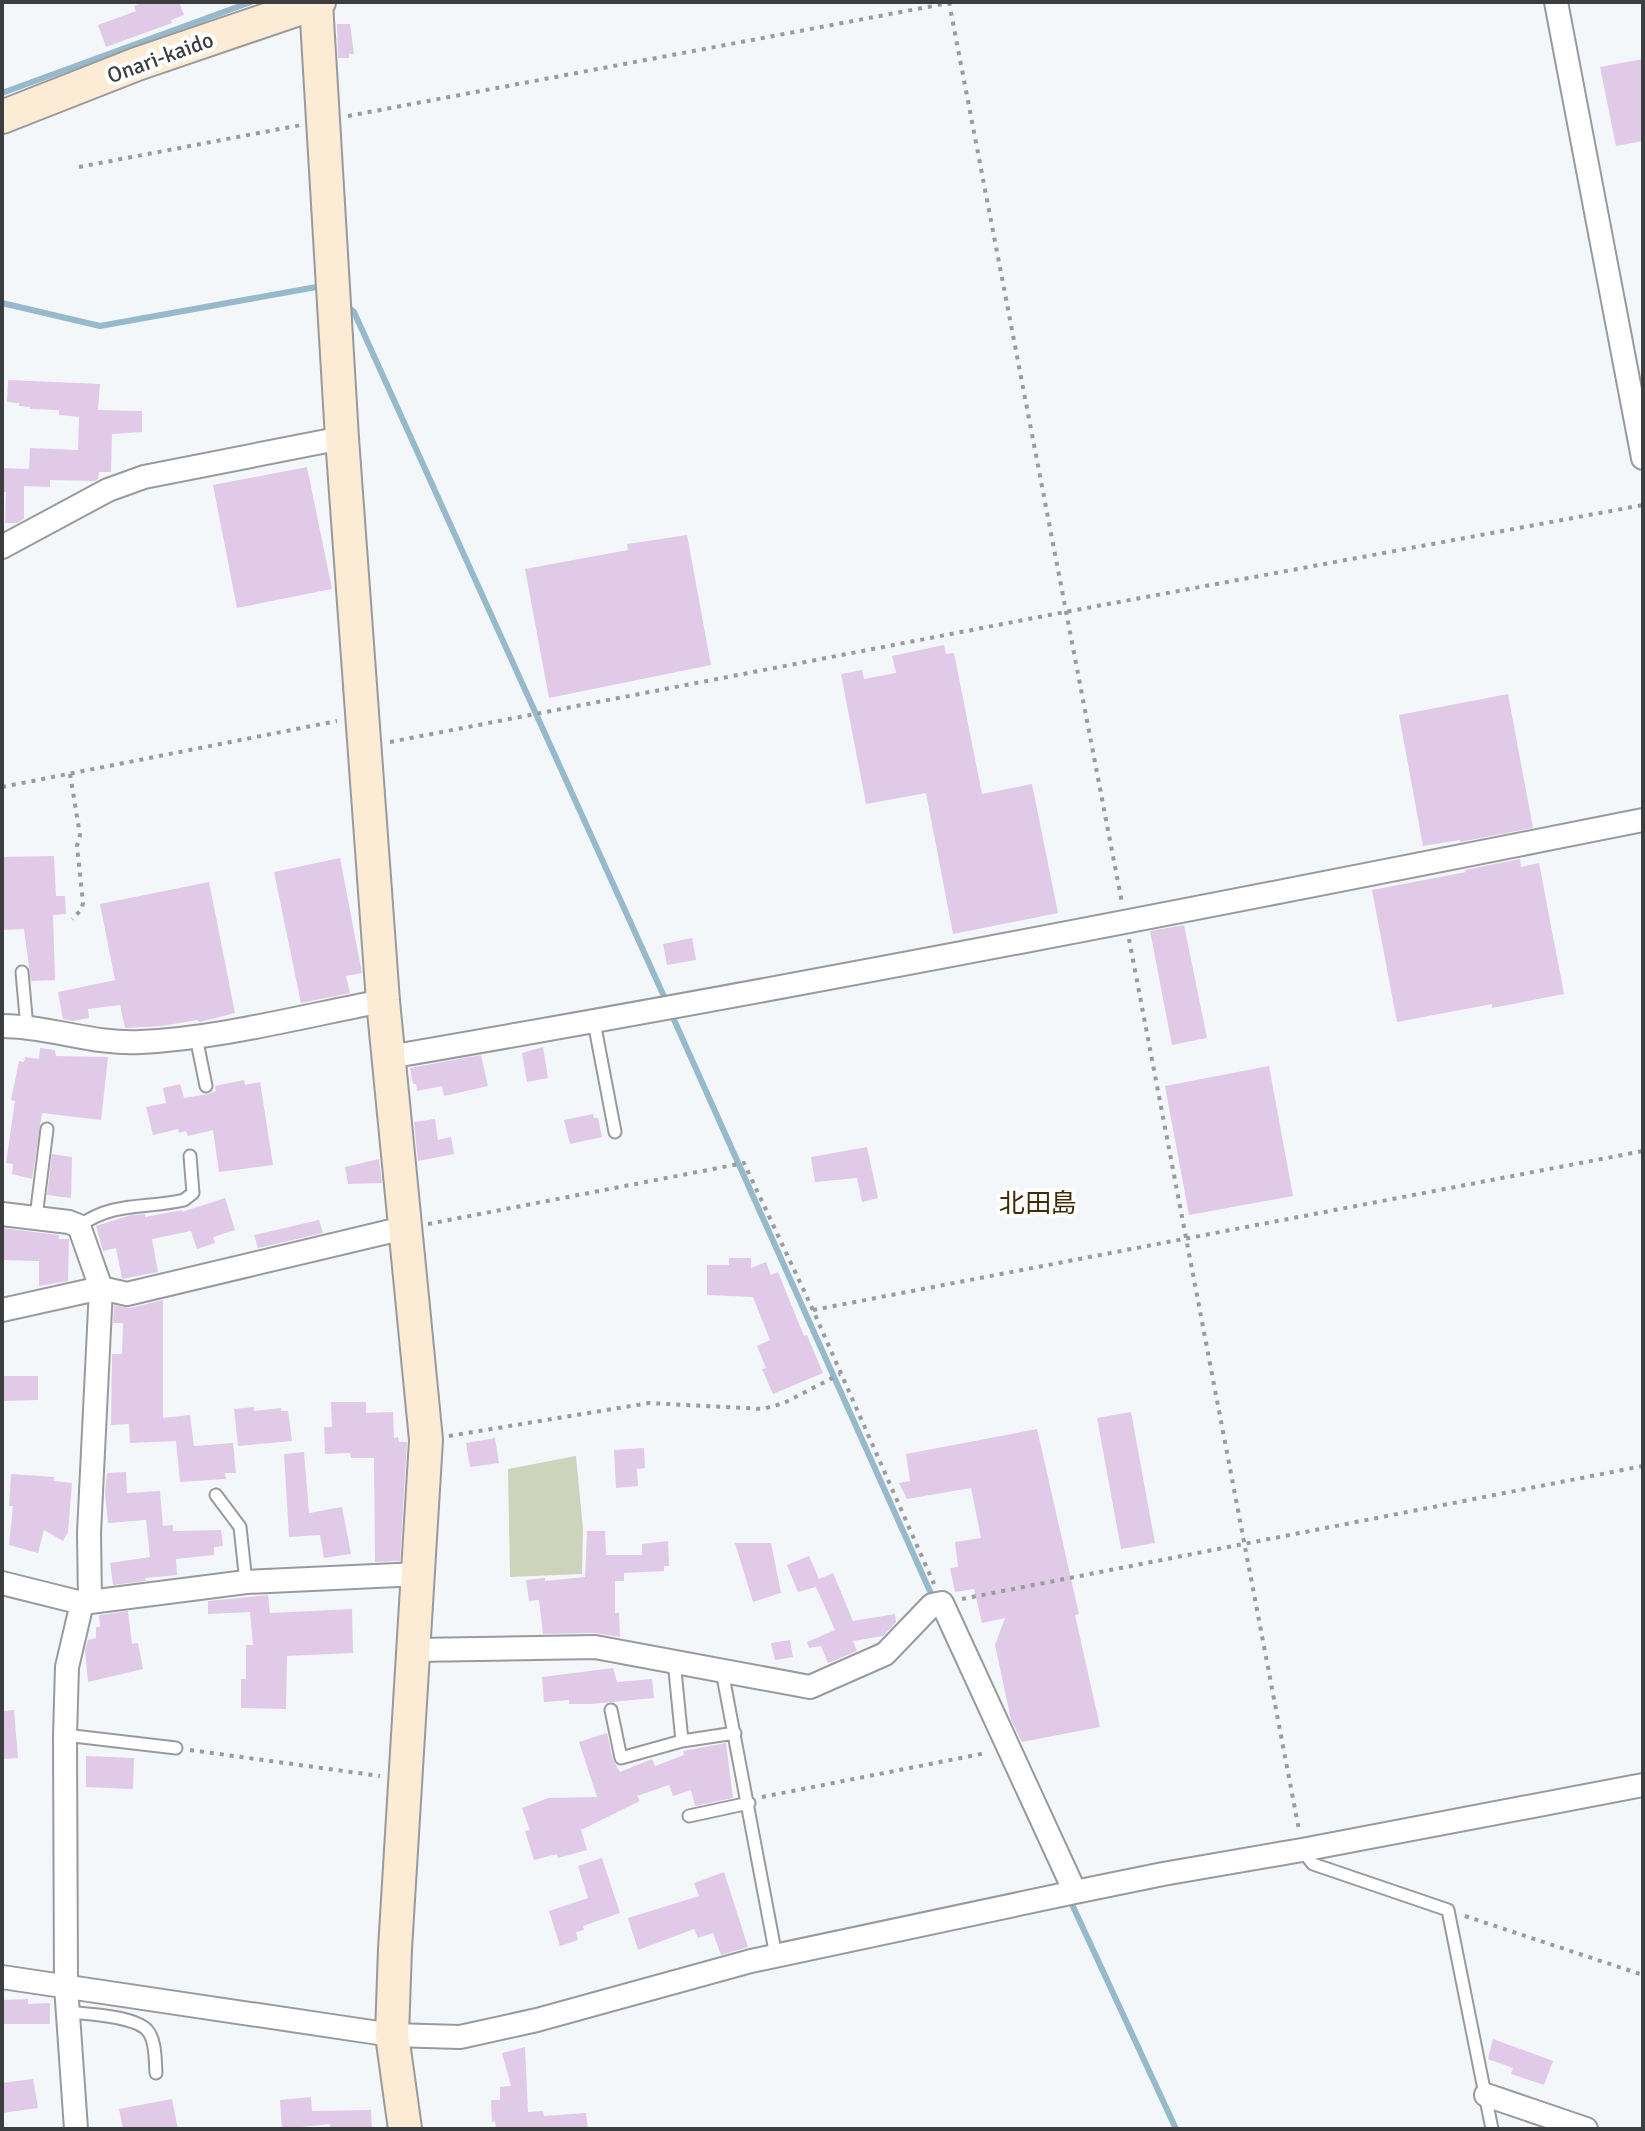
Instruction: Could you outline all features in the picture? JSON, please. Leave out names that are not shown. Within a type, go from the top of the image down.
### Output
[{"type":"street","points":[[317,2],[342,438],[383,1001],[426,1440],[392,2035],[405,2129]]},
{"type":"street","name":"Onari-kaido","points":[[2,116],[137,64],[317,2]]},
{"type":"street","points":[[1556,2],[1643,458]]},
{"type":"street","points":[[2,547],[108,490],[144,477],[342,438]]},
{"type":"street","points":[[389,1057],[594,1022],[1125,922],[1643,820]]},
{"type":"street","points":[[2,1026],[110,1042],[140,1042],[196,1037],[383,1001]]},
{"type":"street","points":[[2,1214],[69,1222],[79,1226],[101,1288],[86,1602],[67,1667],[66,1986],[76,2129]]},
{"type":"street","points":[[2,1310],[101,1288],[127,1294],[404,1228]]},
{"type":"street","points":[[2,1583],[86,1602],[246,1582],[419,1574]]},
{"type":"street","points":[[414,1650],[595,1647],[810,1687],[885,1654],[932,1605],[942,1603],[1075,1892]]},
{"type":"street","points":[[2,1977],[392,2035],[460,2037],[537,2020],[776,1956],[1075,1892],[1643,1785]]},
{"type":"street","points":[[1486,2095],[1586,2129]]},
{"type":"lane","points":[[22,972],[27,1028]]},
{"type":"lane","points":[[594,1022],[615,1132]]},
{"type":"lane","points":[[196,1037],[206,1086]]},
{"type":"lane","points":[[36,1217],[47,1129]]},
{"type":"lane","points":[[79,1226],[96,1214],[114,1208],[184,1200],[193,1193],[190,1156]]},
{"type":"lane","points":[[216,1495],[240,1527],[246,1582]]},
{"type":"lane","points":[[674,1661],[682,1741]]},
{"type":"lane","points":[[722,1670],[776,1956]]},
{"type":"lane","points":[[611,1710],[621,1758],[682,1741],[735,1733]]},
{"type":"lane","points":[[65,1735],[176,1748]]},
{"type":"lane","points":[[689,1816],[748,1801]]},
{"type":"lane","points":[[1302,1850],[1313,1864],[1448,1910],[1492,2129]]},
{"type":"lane","points":[[68,2012],[136,2023],[147,2030],[153,2041],[156,2073]]},
{"type":"path","points":[[79,167],[954,2]]},
{"type":"path","points":[[2,787],[70,774],[363,732],[1081,609],[1643,505]]},
{"type":"path","points":[[70,774],[80,835],[77,846],[83,903],[72,919]]},
{"type":"path","points":[[813,1310],[1643,1151]]},
{"type":"path","points":[[404,1228],[744,1163],[813,1310],[942,1603],[1643,1466]]},
{"type":"path","points":[[426,1440],[649,1403],[763,1409],[784,1403],[840,1374]]},
{"type":"path","points":[[176,1748],[406,1779]]},
{"type":"path","points":[[748,1801],[986,1753]]},
{"type":"path","points":[[1448,1910],[1643,1975]]},
{"type":"green space","points":[[576,1456],[583,1529],[582,1574],[510,1577],[508,1469]]},
{"type":"building","points":[[145,2],[179,2],[184,15],[171,20],[172,23],[106,47],[98,25],[136,11],[134,6]]},
{"type":"building","points":[[337,24],[350,24],[354,54],[349,54],[349,58],[338,58]]},
{"type":"building","points":[[1643,59],[1643,141],[1616,146],[1600,67]]},
{"type":"building","points":[[8,380],[100,384],[98,410],[142,411],[142,432],[112,434],[111,472],[99,472],[95,481],[50,480],[50,487],[24,486],[24,519],[17,523],[5,523],[6,492],[2,492],[2,468],[29,469],[30,448],[78,450],[79,417],[59,415],[59,410],[30,409],[19,406],[19,403],[7,402]]},
{"type":"building","points":[[307,467],[332,589],[237,608],[213,485]]},
{"type":"building","points":[[687,535],[711,665],[549,698],[525,569],[628,550],[627,544]]},
{"type":"building","points":[[944,645],[946,654],[954,653],[982,794],[1032,784],[1058,913],[953,934],[926,793],[866,804],[841,674],[862,670],[864,679],[896,673],[892,656]]},
{"type":"building","points":[[1508,694],[1533,828],[1423,846],[1399,715]]},
{"type":"building","points":[[54,856],[56,896],[65,896],[66,914],[53,915],[55,980],[31,981],[24,929],[2,930],[2,857]]},
{"type":"building","points":[[340,858],[362,973],[346,976],[350,993],[301,1003],[274,872]]},
{"type":"building","points":[[1520,859],[1521,867],[1539,863],[1564,994],[1397,1022],[1372,890]]},
{"type":"building","points":[[209,882],[235,1013],[200,1022],[125,1028],[120,1005],[88,1009],[89,1018],[63,1019],[58,992],[115,980],[100,904]]},
{"type":"building","points":[[1184,925],[1207,1038],[1172,1045],[1150,931]]},
{"type":"building","points":[[692,938],[696,960],[667,965],[663,944]]},
{"type":"building","points":[[543,1047],[548,1078],[527,1082],[522,1053]]},
{"type":"building","points":[[40,1048],[55,1050],[56,1056],[108,1057],[101,1120],[42,1113],[32,1179],[12,1174],[13,1164],[6,1163],[15,1101],[11,1100],[19,1061],[24,1062],[25,1057],[39,1059]]},
{"type":"building","points":[[481,1055],[488,1086],[444,1096],[442,1086],[417,1091],[416,1084],[413,1084],[410,1068]]},
{"type":"building","points":[[1269,1066],[1293,1196],[1189,1215],[1165,1086]]},
{"type":"building","points":[[244,1080],[245,1085],[260,1082],[273,1165],[219,1172],[213,1130],[188,1136],[186,1131],[179,1133],[178,1129],[153,1135],[146,1107],[166,1103],[163,1088],[180,1084],[184,1098],[208,1094],[216,1091],[215,1086]]},
{"type":"building","points":[[593,1114],[594,1118],[598,1118],[602,1137],[570,1144],[564,1120]]},
{"type":"building","points":[[435,1119],[438,1140],[451,1137],[454,1154],[418,1161],[414,1122]]},
{"type":"building","points":[[867,1147],[878,1198],[862,1202],[857,1178],[815,1182],[811,1157]]},
{"type":"building","points":[[52,1154],[72,1157],[71,1198],[47,1195]]},
{"type":"building","points":[[379,1159],[382,1183],[348,1184],[345,1167]]},
{"type":"building","points":[[225,1198],[235,1230],[213,1237],[215,1243],[197,1249],[191,1231],[152,1239],[158,1272],[122,1279],[116,1248],[103,1251],[96,1226],[131,1215],[145,1214],[145,1217],[182,1212]]},
{"type":"building","points":[[319,1220],[323,1233],[258,1248],[254,1235]]},
{"type":"building","points":[[2,1228],[69,1239],[68,1281],[39,1286],[39,1261],[2,1260]]},
{"type":"building","points":[[729,1258],[751,1258],[751,1268],[766,1262],[771,1275],[778,1272],[823,1373],[773,1394],[762,1369],[766,1368],[757,1346],[770,1340],[753,1297],[707,1295],[707,1265],[729,1265]]},
{"type":"building","points":[[163,1300],[163,1418],[190,1415],[194,1446],[233,1443],[236,1473],[225,1473],[226,1479],[180,1482],[176,1441],[130,1443],[129,1424],[111,1425],[112,1354],[122,1354],[123,1323],[113,1323],[114,1305],[130,1308]]},
{"type":"building","points":[[2,1376],[38,1376],[38,1400],[2,1401]]},
{"type":"building","points":[[331,1402],[366,1402],[366,1413],[393,1412],[394,1438],[407,1442],[400,1561],[375,1562],[374,1458],[351,1458],[350,1453],[325,1454],[324,1427],[332,1427]]},
{"type":"building","points":[[254,1407],[254,1411],[281,1408],[281,1411],[288,1411],[292,1441],[238,1446],[234,1409]]},
{"type":"building","points":[[1131,1412],[1155,1543],[1121,1549],[1097,1418]]},
{"type":"building","points":[[1037,1429],[1079,1614],[1075,1615],[1100,1727],[1022,1742],[1011,1720],[995,1645],[1005,1618],[982,1623],[974,1589],[955,1592],[950,1568],[958,1567],[955,1542],[981,1538],[971,1488],[907,1499],[899,1483],[910,1481],[906,1454]]},
{"type":"building","points":[[495,1438],[499,1463],[470,1467],[466,1443]]},
{"type":"building","points":[[644,1448],[645,1468],[637,1469],[638,1486],[616,1488],[614,1450]]},
{"type":"building","points":[[304,1452],[309,1513],[342,1507],[351,1554],[324,1558],[320,1535],[289,1537],[284,1454]]},
{"type":"building","points":[[126,1472],[127,1493],[160,1491],[163,1526],[173,1525],[173,1531],[221,1530],[223,1546],[214,1547],[214,1555],[176,1559],[177,1575],[113,1585],[110,1563],[150,1557],[146,1520],[108,1523],[107,1473]]},
{"type":"building","points":[[11,1474],[54,1477],[54,1481],[72,1483],[68,1532],[63,1541],[44,1530],[38,1553],[9,1545],[13,1506],[9,1506]]},
{"type":"building","points":[[587,1531],[605,1531],[606,1555],[642,1555],[642,1544],[668,1541],[669,1566],[664,1566],[664,1571],[624,1573],[624,1581],[615,1581],[615,1613],[619,1613],[620,1637],[595,1633],[543,1634],[539,1600],[529,1601],[526,1580],[585,1577]]},
{"type":"building","points":[[735,1543],[771,1543],[781,1593],[753,1602]]},
{"type":"building","points":[[809,1556],[819,1579],[833,1573],[853,1621],[895,1614],[896,1622],[883,1636],[853,1641],[857,1651],[828,1663],[821,1646],[809,1648],[807,1642],[835,1630],[816,1587],[798,1592],[787,1565]]},
{"type":"building","points":[[268,1595],[270,1613],[352,1609],[353,1653],[287,1656],[286,1709],[241,1708],[241,1679],[246,1679],[246,1645],[253,1645],[250,1612],[208,1614],[208,1601]]},
{"type":"building","points":[[128,1611],[132,1644],[138,1643],[143,1669],[88,1682],[85,1650],[88,1640],[96,1638],[96,1627],[100,1627],[99,1615]]},
{"type":"building","points":[[790,1640],[793,1657],[775,1660],[771,1643]]},
{"type":"building","points":[[613,1668],[617,1682],[652,1679],[654,1698],[591,1704],[569,1704],[569,1700],[544,1702],[542,1677]]},
{"type":"building","points":[[14,1710],[18,1758],[2,1759],[2,1711]]},
{"type":"building","points":[[607,1733],[613,1760],[620,1772],[652,1759],[655,1766],[684,1755],[683,1751],[726,1743],[733,1798],[695,1806],[691,1790],[673,1796],[669,1785],[637,1796],[640,1801],[581,1830],[587,1850],[558,1858],[557,1854],[534,1860],[525,1831],[530,1830],[522,1808],[548,1798],[597,1797],[579,1742]]},
{"type":"building","points":[[86,1756],[134,1758],[133,1789],[86,1787]]},
{"type":"building","points":[[602,1858],[620,1913],[583,1926],[584,1930],[576,1932],[578,1940],[560,1946],[549,1911],[588,1898],[578,1866]]},
{"type":"building","points":[[724,1872],[748,1947],[721,1955],[713,1933],[698,1938],[694,1929],[638,1950],[628,1918],[699,1896],[694,1883]]},
{"type":"building","points":[[28,1999],[28,2004],[50,2003],[50,2024],[2,2024],[2,2000]]},
{"type":"building","points":[[1493,2039],[1553,2061],[1544,2085],[1511,2074],[1513,2068],[1488,2059]]},
{"type":"building","points":[[525,2047],[528,2112],[543,2111],[544,2116],[586,2113],[588,2129],[496,2129],[495,2121],[492,2122],[491,2100],[500,2100],[500,2087],[511,2086],[502,2053]]},
{"type":"building","points":[[33,2079],[38,2108],[2,2113],[2,2083]]},
{"type":"building","points":[[311,2097],[312,2111],[371,2110],[372,2129],[330,2129],[330,2124],[282,2129],[280,2100]]},
{"type":"building","points":[[172,2099],[178,2129],[123,2129],[119,2109]]},
{"type":"waterway","points":[[2,93],[251,2]]},
{"type":"waterway","points":[[2,303],[100,326],[322,286]]},
{"type":"waterway","points":[[346,305],[354,312],[667,1003]]},
{"type":"waterway","points":[[671,1013],[933,1598]]},
{"type":"waterway","points":[[1070,1900],[1176,2129]]},
{"type":"district","name":"北田島","points":[[1038,1203]]}]
